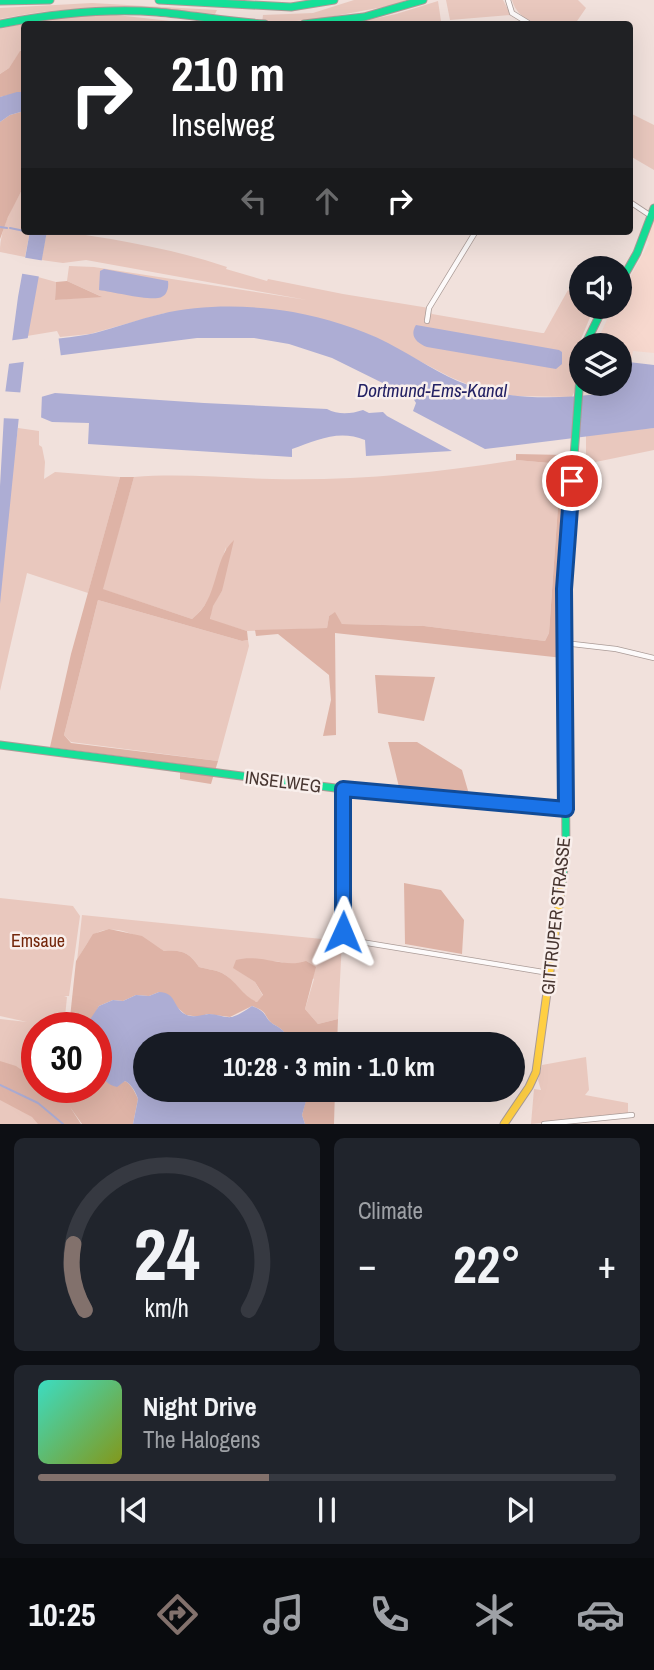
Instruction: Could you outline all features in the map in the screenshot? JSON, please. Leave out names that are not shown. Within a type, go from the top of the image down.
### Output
[{"type":"main road","points":[[0,1],[50,0]]},
{"type":"main road","points":[[159,0],[280,7],[312,5],[334,0]]},
{"type":"main road","points":[[330,21],[365,17],[423,0]]},
{"type":"main road","points":[[0,24],[47,15],[105,11],[157,12],[227,21]]},
{"type":"main road","points":[[632,263],[653,212]]},
{"type":"main road","name":"GITTRUPER STRASSE","points":[[504,1124],[536,1072],[564,876],[564,589],[579,396]]},
{"type":"main road","name":"INSELWEG","points":[[0,746],[343,789],[566,809]]},
{"type":"street","points":[[508,0],[512,13],[525,21]]},
{"type":"street","points":[[633,203],[653,212]]},
{"type":"street","points":[[427,321],[429,308],[474,235]]},
{"type":"street","points":[[564,643],[616,649],[654,658]]},
{"type":"street","points":[[343,789],[343,939],[550,973]]},
{"type":"street","points":[[544,1124],[632,1115]]},
{"type":"shaded area","points":[[21,51],[21,93],[0,97],[0,74],[9,68]]},
{"type":"shaded area","points":[[21,112],[21,192],[0,239],[0,122]]},
{"type":"shaded area","points":[[654,219],[654,353],[633,351],[632,356],[632,333],[601,333],[607,319],[632,319],[632,274],[649,243],[646,239]]},
{"type":"shaded area","points":[[67,281],[102,297],[55,300],[56,282]]},
{"type":"shaded area","points":[[516,454],[565,455],[571,461],[563,658],[335,633],[336,735],[323,736],[331,700],[329,675],[278,634],[256,636],[255,630],[327,628],[329,616],[335,612],[342,624],[424,626],[545,641],[549,633],[561,464],[516,460]]},
{"type":"shaded area","points":[[120,477],[134,477],[103,589],[192,619],[207,601],[222,558],[234,540],[222,591],[213,606],[210,619],[247,631],[248,640],[242,641],[98,600],[64,735],[71,743],[218,761],[211,784],[180,779],[180,764],[50,747],[71,654]]},
{"type":"shaded area","points":[[375,675],[435,677],[424,721],[378,713]]},
{"type":"shaded area","points":[[388,742],[417,742],[462,770],[469,794],[399,787]]},
{"type":"shaded area","points":[[404,883],[441,890],[464,920],[462,954],[405,944]]},
{"type":"shaded area","points":[[109,929],[142,936],[164,951],[184,953],[199,967],[227,976],[257,1002],[263,995],[255,982],[233,968],[236,960],[254,958],[289,963],[306,961],[316,967],[305,1009],[318,1024],[338,1019],[338,1032],[284,1032],[270,1021],[264,1012],[252,1006],[230,1017],[186,1015],[159,992],[149,996],[136,995],[123,1001],[113,1000],[99,1006],[96,1012],[71,1012],[76,961],[93,934]]},
{"type":"shaded area","points":[[0,1061],[21,1070],[21,1103],[112,1103],[112,1077],[131,1086],[133,1102],[137,1102],[133,1124],[82,1124],[70,1107],[81,1124],[38,1124],[32,1117],[0,1100]]},
{"type":"shaded area","points":[[305,1102],[335,1102],[334,1124],[305,1124],[302,1115]]},
{"type":"green space","points":[[354,0],[406,0],[394,5],[313,20],[262,21],[263,15],[313,13]]},
{"type":"green space","points":[[446,0],[503,0],[511,15],[450,20]]},
{"type":"green space","points":[[512,0],[578,0],[586,8],[577,21],[532,21],[516,9]]},
{"type":"green space","points":[[438,1],[441,21],[364,21]]},
{"type":"green space","points":[[92,3],[217,10],[215,14],[134,8],[81,9],[0,19],[0,8]]},
{"type":"green space","points":[[107,14],[171,21],[35,21]]},
{"type":"green space","points":[[21,24],[21,52],[9,68],[0,74],[0,29]]},
{"type":"green space","points":[[633,114],[654,125],[654,170],[633,158]]},
{"type":"green space","points":[[21,192],[21,235],[29,235],[25,257],[0,252],[5,226]]},
{"type":"green space","points":[[46,235],[85,235],[140,244],[198,258],[267,281],[268,279],[429,308],[432,314],[542,333],[568,290],[569,319],[589,319],[583,333],[569,333],[569,396],[572,397],[515,396],[479,389],[450,377],[370,335],[315,317],[165,313],[90,334],[60,337],[57,331],[27,336],[38,277],[56,282],[55,300],[100,296],[67,281],[69,266],[94,267],[307,300],[86,260],[63,263],[41,260]]},
{"type":"green space","points":[[18,428],[39,431],[39,445],[42,447],[45,462],[44,479],[55,472],[120,477],[88,593],[27,573],[0,691],[0,565]]},
{"type":"green space","points":[[654,428],[654,450],[586,464],[586,434]]},
{"type":"green space","points":[[516,460],[561,464],[549,633],[545,641],[424,626],[342,624],[334,613],[329,616],[327,628],[247,631],[210,620],[212,606],[222,591],[226,547],[210,595],[192,619],[102,589],[134,477],[333,479],[455,469]]},
{"type":"green space","points":[[98,600],[242,641],[248,640],[249,646],[218,761],[71,742],[64,735]]},
{"type":"green space","name":"Emsaue","points":[[0,898],[73,906],[80,916],[69,996],[64,996],[67,997],[66,1012],[21,1012],[21,1021],[0,1016]]},
{"type":"green space","points":[[82,915],[342,941],[338,1019],[318,1024],[305,1009],[314,979],[292,966],[276,961],[234,968],[255,982],[263,996],[257,1002],[248,997],[227,976],[199,967],[184,953],[164,951],[139,937],[118,930],[99,932],[92,937],[77,961]]},
{"type":"green space","points":[[0,1019],[21,1021],[21,1103],[61,1103],[73,1112],[78,1124],[0,1124]]},
{"type":"green space","points":[[586,1057],[589,1090],[585,1095],[628,1103],[628,1114],[531,1124],[534,1089],[541,1090],[538,1080],[542,1065]]},
{"type":"water","points":[[21,92],[21,112],[0,122],[0,97]]},
{"type":"water","name":"Dortmund-Ems-Kanal","points":[[29,235],[46,235],[27,342],[87,335],[153,316],[194,308],[244,307],[293,312],[354,328],[458,381],[484,390],[516,396],[632,396],[632,362],[654,365],[654,428],[485,449],[413,411],[416,403],[413,398],[332,358],[289,344],[254,338],[197,338],[24,360],[20,395],[41,397],[55,393],[327,409],[340,413],[363,410],[369,413],[383,412],[452,451],[366,456],[365,440],[346,436],[328,437],[292,449],[292,457],[88,444],[89,423],[52,422],[40,417],[19,416],[0,604],[0,486],[4,415],[0,394],[5,394]]},
{"type":"water","points":[[104,269],[168,281],[168,289],[158,298],[99,290],[100,271]]},
{"type":"water","points":[[416,325],[559,350],[562,352],[562,364],[556,369],[427,347],[415,339],[413,333]]},
{"type":"water","points":[[159,992],[168,994],[180,1010],[189,1016],[209,1014],[232,1017],[252,1006],[284,1032],[133,1032],[133,1089],[125,1081],[117,1087],[112,1085],[112,1012],[95,1012],[99,1006],[113,1000],[123,1001],[136,995],[149,996]]},
{"type":"water","points":[[137,1102],[306,1102],[302,1115],[305,1124],[133,1124]]},
{"type":"pier","points":[[21,257],[45,261],[42,277],[18,273]]},
{"type":"pier","points":[[58,334],[61,357],[0,365],[0,342]]},
{"type":"pier","points":[[0,391],[42,394],[41,420],[0,418]]},
{"type":"waterway","points":[[0,227],[7,228]]},
{"type":"waterway","points":[[10,228],[21,230]]},
{"type":"waterway","points":[[0,1085],[38,1103],[63,1124]]},
{"type":"traffic: fast","points":[[0,1],[50,0]]},
{"type":"traffic: fast","points":[[159,0],[291,7],[334,0]]},
{"type":"traffic: fast","points":[[330,21],[364,17],[423,0]]},
{"type":"traffic: fast","points":[[0,24],[98,11],[157,12],[230,21]]},
{"type":"traffic: fast","points":[[632,262],[654,208]]},
{"type":"traffic: fast","points":[[591,333],[598,319]]},
{"type":"traffic: fast","points":[[562,884],[566,852],[564,589],[579,396]]},
{"type":"traffic: fast","points":[[0,745],[343,789],[478,801]]},
{"type":"traffic: slow","points":[[478,801],[566,809]]},
{"type":"traffic: slow","points":[[504,1124],[536,1072],[562,884]]},
{"type":"route","points":[[343,932],[343,789],[566,809],[564,589],[572,481]]}]
